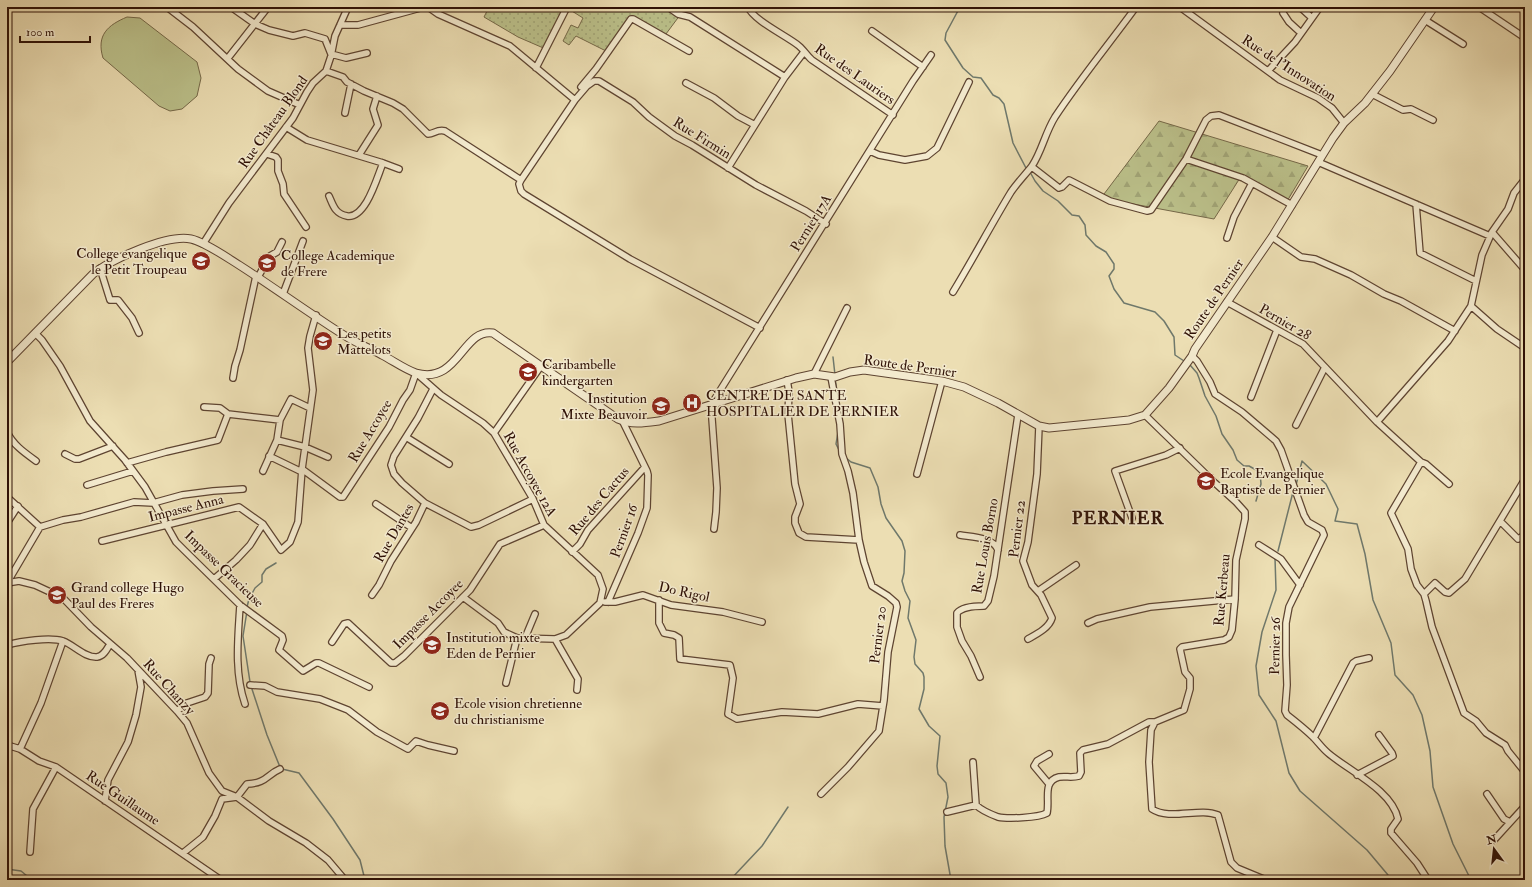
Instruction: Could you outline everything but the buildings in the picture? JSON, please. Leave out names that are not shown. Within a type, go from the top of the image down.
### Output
[{"type":"street","points":[[167,7],[193,27],[228,58],[238,69],[268,91],[300,104]]},
{"type":"street","points":[[231,7],[255,24],[269,30],[293,36],[305,33],[325,39],[331,54],[346,58],[367,53]]},
{"type":"street","points":[[228,58],[268,7]]},
{"type":"street","name":"Rue Château Blond","points":[[203,244],[229,203],[286,127],[313,83],[326,71],[334,36],[348,7]]},
{"type":"street","points":[[340,25],[358,25],[424,7]]},
{"type":"street","points":[[428,7],[438,14],[510,46],[574,99]]},
{"type":"street","points":[[536,68],[567,7]]},
{"type":"street","points":[[668,7],[678,14],[690,17],[785,77]]},
{"type":"street","name":"Rue des Lauriers","points":[[748,7],[750,12],[800,47],[812,60],[893,115]]},
{"type":"street","points":[[954,292],[1011,193],[1032,166],[1043,146],[1048,129],[1092,64],[1136,7]]},
{"type":"street","name":"Rue de l'Innovation","points":[[1180,7],[1280,80],[1318,98],[1332,108],[1344,123]]},
{"type":"street","points":[[1300,7],[1312,18]]},
{"type":"street","points":[[1268,71],[1301,33],[1320,7]]},
{"type":"street","name":"Route de Pernier","points":[[7,362],[100,268],[134,252],[177,239],[190,239],[203,244],[257,277],[347,337],[416,373],[431,374],[440,373],[447,370],[478,336],[486,332],[493,333],[623,422],[640,423],[659,421],[787,380],[814,374],[831,377],[856,370],[942,381],[964,387],[998,403],[1039,426],[1049,428],[1092,425],[1129,420],[1145,415],[1169,388],[1272,237],[1322,155],[1344,123],[1372,94],[1390,71],[1434,7]]},
{"type":"street","points":[[1479,7],[1525,38]]},
{"type":"street","points":[[1283,13],[1289,22],[1301,33]]},
{"type":"street","points":[[689,51],[630,18],[574,99],[519,184],[521,191],[537,203],[630,258],[760,328]]},
{"type":"street","points":[[1426,20],[1463,44]]},
{"type":"street","points":[[872,31],[923,67]]},
{"type":"street","points":[[728,168],[785,77],[804,52]]},
{"type":"street","name":"Pernier 17A","points":[[711,405],[931,55]]},
{"type":"street","points":[[326,71],[343,77],[351,84],[403,109],[428,134],[432,134],[438,130],[444,131],[521,180]]},
{"type":"street","name":"Rue Firmin","points":[[574,99],[594,81],[599,82],[633,102],[649,117],[675,136],[826,224]]},
{"type":"street","points":[[870,151],[879,156],[905,160],[927,156],[937,148],[969,82]]},
{"type":"street","points":[[686,83],[714,98],[738,116],[755,125]]},
{"type":"street","points":[[345,113],[351,84]]},
{"type":"street","points":[[1372,94],[1404,110],[1411,109],[1433,120]]},
{"type":"street","points":[[359,156],[378,125],[373,109],[377,96]]},
{"type":"street","points":[[1032,166],[1059,188],[1069,180],[1110,201],[1147,211],[1151,210],[1186,160],[1206,120],[1211,116],[1215,115],[1230,119],[1322,155]]},
{"type":"street","points":[[286,127],[308,140],[399,169]]},
{"type":"street","points":[[267,154],[276,157],[278,160],[278,171],[283,184],[284,194],[306,227]]},
{"type":"street","points":[[1186,160],[1243,178],[1292,205]]},
{"type":"street","points":[[1318,162],[1491,234],[1525,270]]},
{"type":"street","points":[[329,196],[338,213],[347,216],[356,214],[363,208],[371,196],[383,163]]},
{"type":"street","points":[[1377,422],[1448,341],[1471,306],[1482,255],[1491,234],[1508,209],[1514,193],[1525,179]]},
{"type":"street","points":[[1227,238],[1234,216],[1252,183]]},
{"type":"street","points":[[1416,204],[1420,253],[1476,281]]},
{"type":"street","points":[[1272,237],[1301,257],[1314,259],[1351,275],[1455,331]]},
{"type":"street","points":[[283,294],[303,240]]},
{"type":"street","points":[[233,378],[234,366],[240,350],[257,277],[270,256],[277,252],[282,242]]},
{"type":"street","points":[[100,268],[110,300],[118,300],[132,318],[139,333]]},
{"type":"street","name":"Pernier 28","points":[[1227,302],[1303,344],[1377,422],[1421,462],[1426,464],[1449,484]]},
{"type":"street","points":[[1471,306],[1497,329],[1525,348]]},
{"type":"street","points":[[814,374],[847,308]]},
{"type":"street","points":[[269,456],[302,470],[313,383],[308,348],[316,316]]},
{"type":"street","points":[[1251,397],[1277,330]]},
{"type":"street","name":"Impasse Gracieuse","points":[[35,333],[42,340],[60,366],[90,421],[113,446],[145,487],[176,542],[240,605],[282,636],[283,640],[278,650],[303,671],[316,663],[319,663],[369,687]]},
{"type":"street","name":"Pernier 26","points":[[1192,356],[1197,361],[1210,382],[1215,394],[1242,412],[1276,442],[1304,515],[1308,522],[1322,530],[1324,535],[1289,606],[1286,623],[1287,685],[1284,711],[1326,751],[1357,775],[1378,788],[1387,798],[1398,819],[1391,829],[1391,833],[1428,880]]},
{"type":"street","points":[[494,433],[541,366]]},
{"type":"street","points":[[1296,425],[1325,367]]},
{"type":"street","name":"Rue Accoyee 12A","points":[[416,373],[433,389],[483,423],[494,433],[533,499],[544,525],[598,575],[603,590],[600,603]]},
{"type":"street","name":"Rue Accoyee","points":[[302,470],[340,497],[343,496],[390,427],[403,400],[410,390],[416,373]]},
{"type":"street","name":"Pernier 20","points":[[821,794],[848,767],[879,731],[888,652],[897,607],[896,603],[888,596],[872,586],[864,562],[859,540],[853,493],[842,454],[840,424],[831,377]]},
{"type":"street","points":[[787,380],[788,414],[795,484],[800,504],[795,523],[799,533],[806,537],[859,540]]},
{"type":"street","points":[[917,474],[942,381]]},
{"type":"street","points":[[425,503],[402,483],[394,474],[391,465],[433,389]]},
{"type":"street","points":[[263,471],[277,440],[280,420],[291,399],[310,408]]},
{"type":"street","points":[[711,405],[717,488],[714,529]]},
{"type":"street","points":[[204,407],[220,408],[228,414],[280,420]]},
{"type":"street","points":[[127,463],[172,450],[218,440],[228,414]]},
{"type":"street","name":"Rue Louis Borno","points":[[980,677],[975,664],[962,641],[957,627],[957,613],[965,608],[984,606],[988,601],[994,576],[1018,415]]},
{"type":"street","name":"Rue Kerbeau","points":[[1145,415],[1236,502],[1244,512],[1245,519],[1236,560],[1235,599],[1232,630],[1228,637],[1224,640],[1182,647],[1180,649],[1185,672],[1190,678],[1184,710],[1180,713],[1155,722]]},
{"type":"street","name":"Pernier 16","points":[[608,602],[638,534],[647,508],[648,476],[623,422]]},
{"type":"street","name":"Pernier 22","points":[[1028,639],[1045,629],[1052,621],[1052,616],[1038,592],[1032,585],[1024,561],[1037,474],[1039,426]]},
{"type":"street","points":[[7,432],[10,439],[22,451],[36,461]]},
{"type":"street","points":[[406,438],[449,464]]},
{"type":"street","name":"Rue Accoyee","points":[[277,440],[305,447],[328,457]]},
{"type":"street","points":[[64,454],[75,459],[79,459],[113,446]]},
{"type":"street","points":[[1132,518],[1115,471],[1166,456],[1180,448]]},
{"type":"street","points":[[1421,462],[1391,513],[1406,544],[1411,569],[1417,586],[1424,594],[1435,634],[1464,713],[1476,721],[1486,733],[1505,745],[1525,772]]},
{"type":"street","name":"Rue des Cactus","points":[[572,552],[580,544],[588,530],[645,467]]},
{"type":"street","name":"Impasse Anna","points":[[102,541],[239,507],[263,524],[281,550],[290,542],[298,522],[302,470]]},
{"type":"street","points":[[87,484],[133,471]]},
{"type":"street","points":[[1424,594],[1435,583],[1445,592],[1449,593],[1465,579],[1501,522],[1525,480]]},
{"type":"street","points":[[7,583],[40,527],[58,521],[81,518],[134,502],[153,503],[182,495],[219,490],[243,489]]},
{"type":"street","points":[[7,497],[40,527]]},
{"type":"street","name":"Rue Dantes","points":[[372,595],[412,528],[425,503],[471,527],[479,525],[533,499]]},
{"type":"street","points":[[376,504],[412,528]]},
{"type":"street","points":[[7,523],[18,506]]},
{"type":"street","points":[[1501,522],[1518,539],[1525,535]]},
{"type":"street","points":[[214,579],[236,560],[250,545],[263,524]]},
{"type":"street","name":"Impasse Accoyee","points":[[332,642],[346,622],[364,636],[391,663],[395,663],[404,656],[470,590],[500,544],[544,525]]},
{"type":"street","points":[[960,534],[989,541],[995,544],[998,550]]},
{"type":"street","points":[[1259,545],[1281,559],[1300,585]]},
{"type":"street","points":[[1038,592],[1076,565]]},
{"type":"street","name":"Rue Chanzy","points":[[7,583],[19,581],[35,585],[63,598],[90,627],[127,658],[187,723],[209,773],[222,791],[237,797],[269,821],[306,843],[328,860],[345,880]]},
{"type":"street","name":"Do Rigol","points":[[600,603],[615,602],[643,595],[671,604],[723,612],[762,622]]},
{"type":"street","points":[[463,597],[498,623],[504,632],[517,638],[555,639],[566,635],[600,603]]},
{"type":"street","points":[[1088,623],[1097,619],[1150,607],[1235,599]]},
{"type":"street","points":[[659,600],[659,622],[664,633],[674,635],[679,638],[680,659],[730,665],[733,678],[728,714],[737,720],[782,712],[818,714],[858,704],[883,706]]},
{"type":"street","points":[[240,605],[237,648],[240,686],[245,704]]},
{"type":"street","points":[[524,638],[535,614]]},
{"type":"street","points":[[506,683],[517,638]]},
{"type":"street","points":[[555,639],[578,679],[577,690]]},
{"type":"street","points":[[7,645],[52,640],[63,641],[89,655],[96,657],[102,656],[110,644]]},
{"type":"street","points":[[20,750],[41,703],[63,641]]},
{"type":"street","points":[[177,711],[187,703],[205,697],[208,693],[209,664],[211,658]]},
{"type":"street","points":[[1314,738],[1353,663],[1369,658]]},
{"type":"street","points":[[104,800],[108,780],[128,742],[136,715],[141,687],[138,670]]},
{"type":"street","points":[[250,685],[265,686],[277,692],[320,699],[348,710],[377,732],[408,750],[416,741],[428,746],[454,751]]},
{"type":"street","points":[[973,762],[976,805],[979,808],[1000,817],[1042,816],[1048,809],[1049,784],[1052,780],[1059,777],[1078,776],[1082,772],[1080,753],[1083,750],[1108,744],[1149,722],[1155,722],[1151,730],[1149,762],[1152,809],[1156,812],[1174,814],[1212,813],[1218,816],[1231,862],[1236,868],[1266,880]]},
{"type":"street","points":[[1357,775],[1393,756],[1379,735]]},
{"type":"street","name":"Rue Guillaume","points":[[7,745],[20,750],[38,761],[56,767],[221,880]]},
{"type":"street","points":[[1049,754],[1037,761],[1034,766],[1049,784]]},
{"type":"street","points":[[30,852],[33,809],[56,767]]},
{"type":"street","points":[[183,853],[203,837],[215,816],[222,799],[237,797],[247,784],[255,784],[265,780],[275,771],[280,769]]},
{"type":"street","points":[[1487,794],[1504,819],[1510,822]]},
{"type":"street","points":[[947,812],[976,805]]},
{"type":"street","points":[[1494,840],[1525,806]]},
{"type":"green space","points":[[489,7],[686,7],[663,38],[629,16],[619,34],[606,51],[576,36],[569,45],[563,41],[571,25],[578,28],[583,18],[567,8],[548,50],[518,37],[484,17]]},
{"type":"green space","points":[[127,17],[140,18],[197,62],[201,78],[197,96],[182,109],[170,111],[159,106],[103,58],[101,43],[105,32],[109,27]]},
{"type":"green space","points":[[1159,121],[1308,166],[1286,203],[1240,178],[1214,219],[1101,198]]},
{"type":"waterway","points":[[960,7],[946,33],[945,40],[963,68],[973,77],[981,78],[993,95],[999,98],[1004,104],[1013,143],[1027,170]]},
{"type":"waterway","points":[[1030,172],[1043,191],[1058,201],[1072,215],[1079,216],[1085,225],[1086,235],[1096,246],[1106,252],[1114,264],[1114,269],[1109,276],[1114,289],[1124,303],[1155,312],[1164,321],[1174,337],[1175,355],[1184,361]]},
{"type":"waterway","points":[[833,357],[835,375]]},
{"type":"waterway","points":[[1190,365],[1197,373],[1205,396],[1216,416],[1222,434],[1233,450],[1237,460],[1244,466],[1249,466],[1260,472],[1261,484],[1256,501]]},
{"type":"waterway","points":[[835,379],[839,403]]},
{"type":"waterway","points":[[838,432],[836,444],[839,450]]},
{"type":"waterway","points":[[845,457],[851,462],[870,468],[878,487],[881,504],[886,518],[902,541],[905,551],[902,581],[910,601],[908,618],[916,640],[914,657],[915,664],[923,673],[924,677],[924,689],[919,709],[929,726],[940,736],[937,766],[938,774],[946,783],[948,797],[944,817],[945,846],[951,880]]},
{"type":"waterway","points":[[1296,485],[1302,461],[1326,484],[1338,509],[1335,521],[1357,524],[1365,554],[1373,600],[1391,643],[1395,675],[1413,695],[1422,715],[1430,751],[1433,787],[1453,844],[1471,880]]},
{"type":"waterway","points":[[1278,551],[1293,492]]},
{"type":"waterway","points":[[1275,558],[1276,590],[1262,632],[1256,666],[1259,695],[1276,721],[1289,773],[1300,791],[1367,850],[1388,875],[1388,880]]},
{"type":"waterway","points":[[247,607],[249,599],[255,588],[262,582],[262,575],[266,569],[276,563]]},
{"type":"waterway","points":[[247,611],[243,636],[250,682]]},
{"type":"waterway","points":[[251,686],[267,735],[280,767]]},
{"type":"waterway","points":[[282,769],[299,773],[333,819],[360,860],[365,880]]},
{"type":"waterway","points":[[730,880],[762,846],[788,807]]},
{"type":"waterway","points":[[7,869],[21,871],[32,880]]},
{"type":"place","name":"College evangelique le Petit Troupeau","points":[[201,261]]},
{"type":"place","name":"College Academique de Frere","points":[[267,263]]},
{"type":"place","name":"Les petits Mattelots","points":[[323,341]]},
{"type":"place","name":"Caribambelle kindergarten","points":[[528,372]]},
{"type":"place","name":"CENTRE DE SANTE HOSPITALIER DE PERNIER","points":[[692,403]]},
{"type":"place","name":"Institution Mixte Beauvoir","points":[[661,406]]},
{"type":"place","name":"Ecole Evangelique Baptiste de Pernier","points":[[1206,481]]},
{"type":"place","name":"Grand college Hugo Paul des Freres","points":[[57,595]]},
{"type":"place","name":"Institution mixte Eden de Pernier","points":[[432,645]]},
{"type":"place","name":"Ecole vision chretienne du christianisme","points":[[440,711]]},
{"type":"district","name":"PERNIER","points":[[1118,518]]}]
